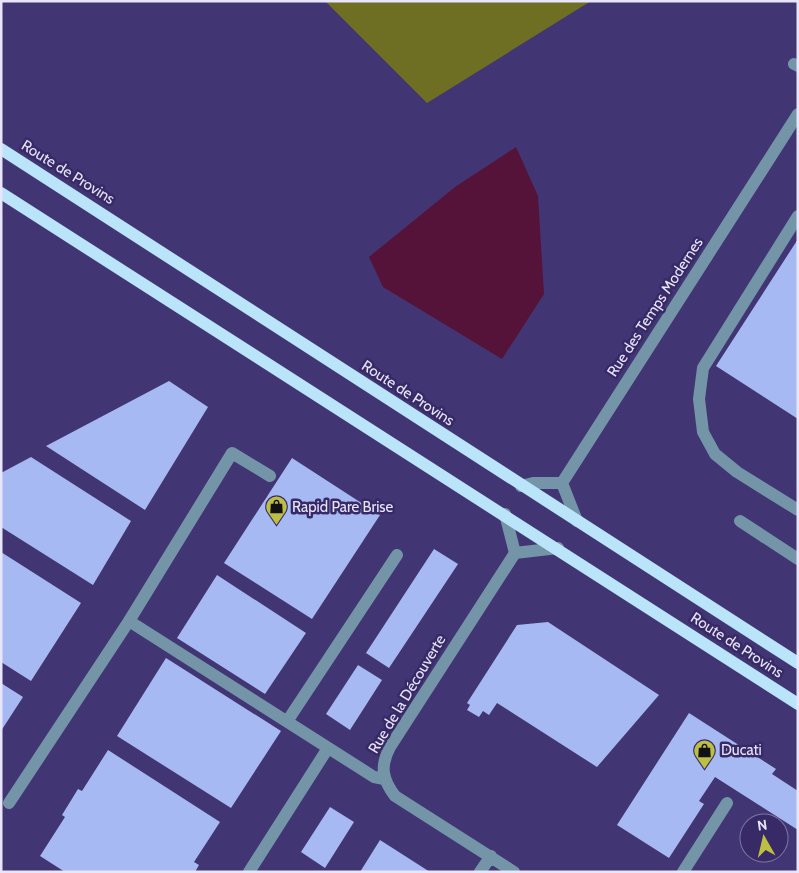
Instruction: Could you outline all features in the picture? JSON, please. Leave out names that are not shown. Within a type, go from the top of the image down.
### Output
[{"type":"main road","name":"Route de Provins","points":[[1,149],[199,275],[798,664]]},
{"type":"main road","name":"Route de Provins","points":[[1,193],[505,514],[798,704]]},
{"type":"street","name":"Rue des Temps Modernes","points":[[562,483],[798,114]]},
{"type":"street","points":[[798,216],[703,368],[699,399],[703,432],[715,454],[737,472],[798,510]]},
{"type":"street","points":[[9,803],[129,621],[232,453],[270,476]]},
{"type":"street","points":[[522,486],[533,483],[562,483],[577,522]]},
{"type":"street","points":[[505,514],[515,553],[558,548]]},
{"type":"street","points":[[740,521],[798,559]]},
{"type":"street","name":"Rue de la Découverte","points":[[384,779],[382,766],[390,747],[515,553]]},
{"type":"street","points":[[288,720],[397,555]]},
{"type":"street","points":[[129,621],[288,720],[374,777],[384,779],[395,796],[514,872]]},
{"type":"street","points":[[249,872],[328,748]]},
{"type":"street","points":[[683,872],[728,802]]},
{"type":"street","points":[[480,872],[490,856]]},
{"type":"shaded area","points":[[325,1],[591,1],[427,103]]},
{"type":"shaded area","points":[[516,147],[538,196],[544,294],[502,359],[383,287],[369,257],[455,187]]},
{"type":"building","points":[[798,239],[798,419],[716,366]]},
{"type":"building","points":[[169,381],[208,407],[145,510],[46,446]]},
{"type":"building","points":[[31,457],[131,521],[93,585],[1,527],[1,473]]},
{"type":"building","points":[[292,458],[380,515],[312,619],[224,563]]},
{"type":"building","points":[[434,549],[458,564],[389,668],[366,653]]},
{"type":"building","points":[[1,552],[81,603],[31,681],[1,662]]},
{"type":"building","points":[[217,575],[306,633],[265,694],[177,638]]},
{"type":"building","points":[[548,622],[659,695],[597,767],[497,703],[489,715],[483,711],[479,717],[467,710],[470,705],[467,703],[517,625]]},
{"type":"building","points":[[166,658],[281,731],[231,808],[117,736]]},
{"type":"building","points":[[358,665],[382,680],[350,730],[326,714]]},
{"type":"building","points":[[1,683],[23,697],[1,731]]},
{"type":"building","points":[[689,713],[776,769],[772,774],[798,791],[798,830],[789,824],[789,813],[771,813],[715,777],[699,801],[704,804],[669,858],[617,825]]},
{"type":"building","points":[[108,750],[220,822],[194,862],[199,865],[195,872],[65,872],[40,856],[65,817],[62,815],[78,789],[82,791]]},
{"type":"building","points":[[330,807],[354,822],[325,868],[301,852]]},
{"type":"building","points":[[380,840],[430,872],[360,872]]},
{"type":"place","name":"Rapid Pare Brise","points":[[276,526]]},
{"type":"place","name":"Ducati","points":[[705,769]]}]
